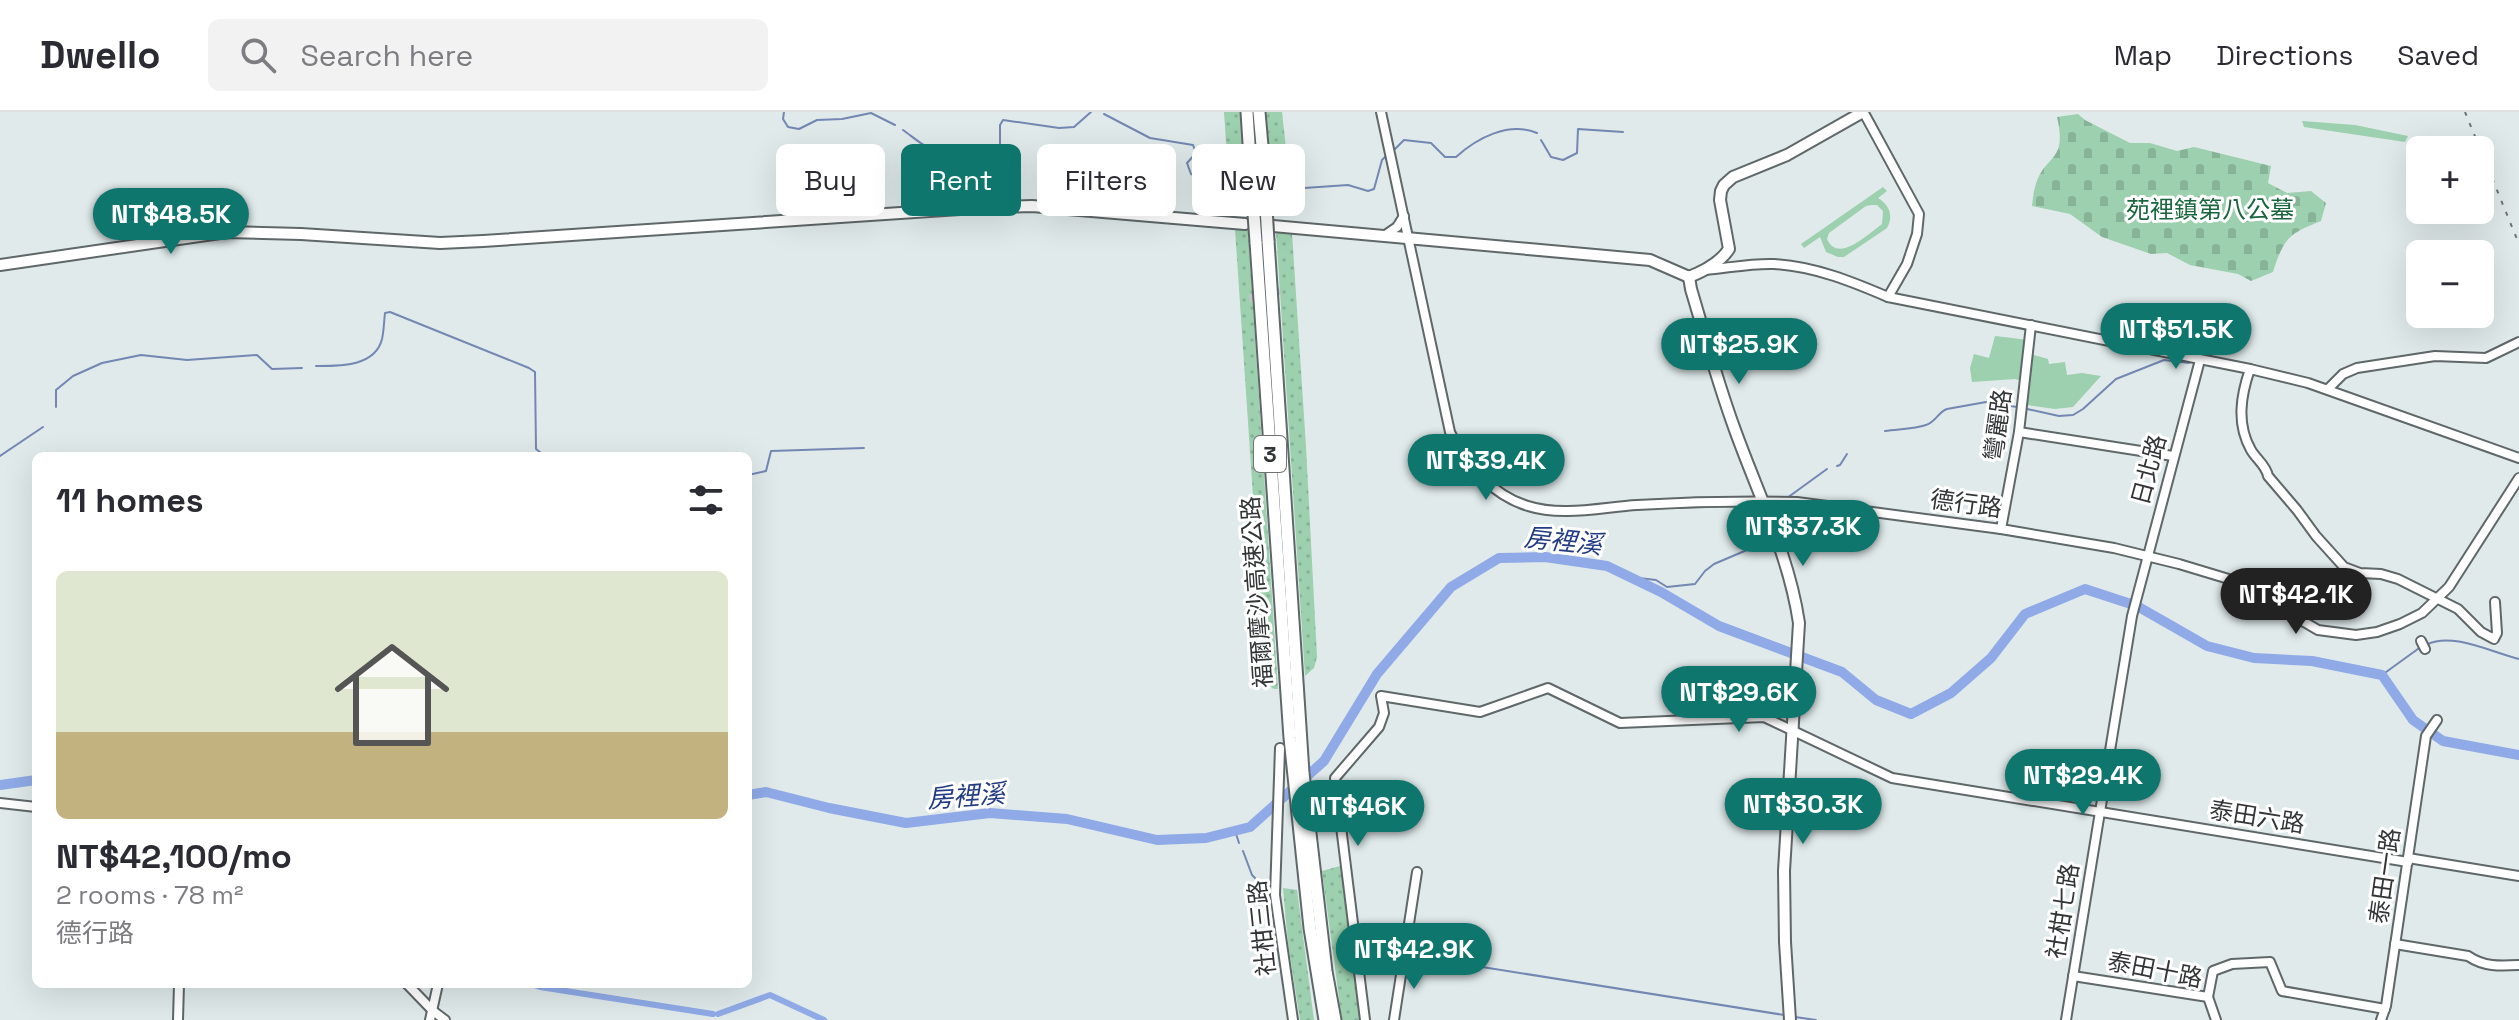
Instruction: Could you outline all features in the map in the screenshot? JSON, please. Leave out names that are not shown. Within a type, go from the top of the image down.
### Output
[{"type":"highway","name":"福爾摩沙高速公路","points":[[1247,112],[1254,144]]},
{"type":"highway","name":"福爾摩沙高速公路","points":[[1258,144],[1259,112]]},
{"type":"highway","name":"福爾摩沙高速公路","points":[[1260,216],[1290,666],[1303,773],[1325,1020]]},
{"type":"highway","name":"福爾摩沙高速公路","points":[[1310,871],[1335,1020]]},
{"type":"main road","points":[[1273,226],[1650,260],[1689,277],[1724,257],[1729,249],[1720,200],[1724,185],[1733,177],[1787,155],[1863,113]]},
{"type":"main road","points":[[0,265],[227,232],[440,243],[1032,206],[1245,224]]},
{"type":"main road","points":[[1689,277],[1735,431],[1764,501],[1799,623],[1784,871],[1790,1020]]},
{"type":"street","name":"德行路","points":[[1381,112],[1450,432],[1463,457],[1498,491],[1528,507],[1561,511],[1636,505],[1797,502],[2001,529],[2114,548],[2232,580],[2318,630],[2356,635],[2400,624],[2422,613],[2438,599],[2449,587],[2519,478]]},
{"type":"street","points":[[1863,113],[1919,214],[1917,234],[1907,264],[1888,297]]},
{"type":"street","points":[[1384,236],[1397,227],[1404,216]]},
{"type":"street","points":[[1705,270],[1776,264],[1850,281],[1888,297],[2250,369],[2328,389],[2519,458]]},
{"type":"street","name":"彎麗路","points":[[2001,529],[2019,432],[2031,325]]},
{"type":"street","points":[[2328,389],[2343,374],[2357,368],[2435,356],[2486,358],[2519,342]]},
{"type":"street","name":"日北路","points":[[2131,618],[2200,360]]},
{"type":"street","points":[[2250,369],[2243,388],[2241,425],[2251,450],[2267,469],[2268,476],[2340,563],[2360,573],[2389,576],[2438,599],[2465,614],[2481,632],[2494,639],[2497,633],[2495,602]]},
{"type":"street","points":[[2019,432],[2173,456]]},
{"type":"street","name":"社柑七路","points":[[2066,1020],[2131,618]]},
{"type":"street","name":"泰田六路","points":[[1365,1020],[1335,778],[1379,727],[1384,713],[1381,696],[1480,712],[1548,688],[1620,723],[1764,717],[1892,778],[2519,876]]},
{"type":"street","name":"泰田一路","points":[[2381,1020],[2426,736],[2434,724]]},
{"type":"street","name":"社柑三路","points":[[1280,748],[1276,912],[1293,1020]]},
{"type":"street","points":[[0,803],[32,807]]},
{"type":"street","points":[[1394,1020],[1417,872]]},
{"type":"street","points":[[2395,944],[2468,956],[2477,962],[2502,967],[2519,965]]},
{"type":"street","points":[[2208,997],[2213,971],[2232,964],[2270,962],[2282,991],[2385,1009]]},
{"type":"street","name":"泰田十路","points":[[2073,976],[2208,997],[2216,1020]]},
{"type":"street","points":[[178,1020],[179,988]]},
{"type":"street","points":[[410,988],[431,1015],[445,1020]]},
{"type":"street","points":[[431,1015],[437,988]]},
{"type":"green space","points":[[1224,112],[1241,112],[1243,144],[1226,144]]},
{"type":"green space","points":[[1265,112],[1282,112],[1285,144],[1268,144]]},
{"type":"green space","name":"苑裡鎮第八公墓","points":[[2078,114],[2130,143],[2150,143],[2177,151],[2194,147],[2271,166],[2268,183],[2287,193],[2311,191],[2326,203],[2321,221],[2294,234],[2284,244],[2273,272],[2251,281],[2238,274],[2190,265],[2167,253],[2151,254],[2102,237],[2070,214],[2032,206],[2039,176],[2057,151],[2060,132],[2057,117]]},
{"type":"green space","points":[[2302,121],[2355,125],[2408,136],[2405,142],[2304,127]]},
{"type":"green space","points":[[1883,187],[1887,191],[1878,198],[1889,211],[1887,228],[1844,257],[1826,252],[1820,237],[1804,248],[1801,244]],"holes":[[[1877,205],[1883,211],[1882,224],[1853,245],[1838,249],[1832,246],[1827,239],[1829,233],[1866,206]]]},
{"type":"green space","points":[[1235,229],[1248,230],[1278,689],[1268,685],[1265,674]]},
{"type":"green space","points":[[1276,231],[1292,233],[1306,447],[1317,657],[1314,668],[1305,676]]},
{"type":"green space","points":[[1995,336],[2029,340],[2027,353],[2048,359],[2049,364],[2065,362],[2067,375],[2082,373],[2101,376],[2073,407],[2055,409],[2019,404],[2022,381],[1972,382],[1970,368],[1974,354],[1989,358]]},
{"type":"green space","points":[[1340,866],[1361,1020],[1342,1020],[1322,871]]},
{"type":"green space","points":[[1283,888],[1297,890],[1314,1020],[1300,1020]]},
{"type":"waterway","points":[[784,112],[783,119],[788,127],[799,129],[817,120],[871,113],[895,125]]},
{"type":"waterway","points":[[903,130],[937,152],[969,156],[1000,147],[1000,125],[1003,120],[1059,128],[1074,127],[1091,112]]},
{"type":"waterway","points":[[1104,114],[1150,138],[1192,145]]},
{"type":"waterway","points":[[1395,149],[1404,140],[1431,143],[1445,157],[1456,157],[1494,133],[1515,129],[1537,133]]},
{"type":"waterway","points":[[1541,140],[1551,157],[1563,160],[1577,153],[1578,129],[1623,132]]},
{"type":"waterway","points":[[1305,188],[1348,185],[1368,191],[1374,189],[1386,156]]},
{"type":"waterway","points":[[1192,157],[1187,163],[1192,175]]},
{"type":"waterway","points":[[316,366],[355,363],[372,355],[382,339],[385,313],[390,312],[535,372],[536,449],[540,452]]},
{"type":"waterway","points":[[56,407],[56,390],[73,376],[102,363],[141,355],[187,360],[257,355],[272,369],[302,368]]},
{"type":"waterway","points":[[2027,409],[2059,416],[2073,415],[2116,379],[2164,360],[2189,363]]},
{"type":"waterway","points":[[1885,431],[1926,425],[1947,409],[1986,402],[2017,407]]},
{"type":"waterway","points":[[0,456],[43,427]]},
{"type":"waterway","points":[[752,474],[766,471],[771,451],[864,448]]},
{"type":"waterway","points":[[1837,466],[1847,454]]},
{"type":"waterway","points":[[1787,498],[1827,469]]},
{"type":"waterway","points":[[1773,512],[1779,506]]},
{"type":"waterway","points":[[1630,577],[1656,580],[1667,587],[1695,584],[1714,564],[1754,547],[1765,521]]},
{"type":"waterway","name":"房裡溪","points":[[752,794],[766,792],[906,823],[990,813],[1067,819],[1157,840],[1206,838],[1250,827],[1324,761],[1377,674],[1451,587],[1499,558],[1545,557],[1607,566],[1661,592],[1719,626],[1842,672],[1876,700],[1911,714],[1951,693],[1991,658],[2025,614],[2085,589],[2137,606],[2207,646],[2254,658],[2312,661],[2382,675],[2413,720],[2443,741],[2519,755]]},
{"type":"waterway","points":[[2428,644],[2449,640],[2519,659]]},
{"type":"waterway","points":[[2382,675],[2422,646]]},
{"type":"waterway","name":"房裡溪","points":[[0,785],[32,781]]},
{"type":"waterway","points":[[1235,831],[1239,843]]},
{"type":"waterway","points":[[1243,851],[1252,875],[1267,890]]},
{"type":"waterway","points":[[1360,946],[1401,954]]},
{"type":"waterway","points":[[1407,955],[1784,1015]]},
{"type":"waterway","points":[[546,988],[713,1014]]},
{"type":"waterway","points":[[718,1014],[770,995],[824,1020]]},
{"type":"waterway","points":[[1795,1017],[1816,1020]]},
{"type":"tunnel","points":[[1249,299],[1283,290]]},
{"type":"railway","points":[[2465,112],[2519,244]]}]
